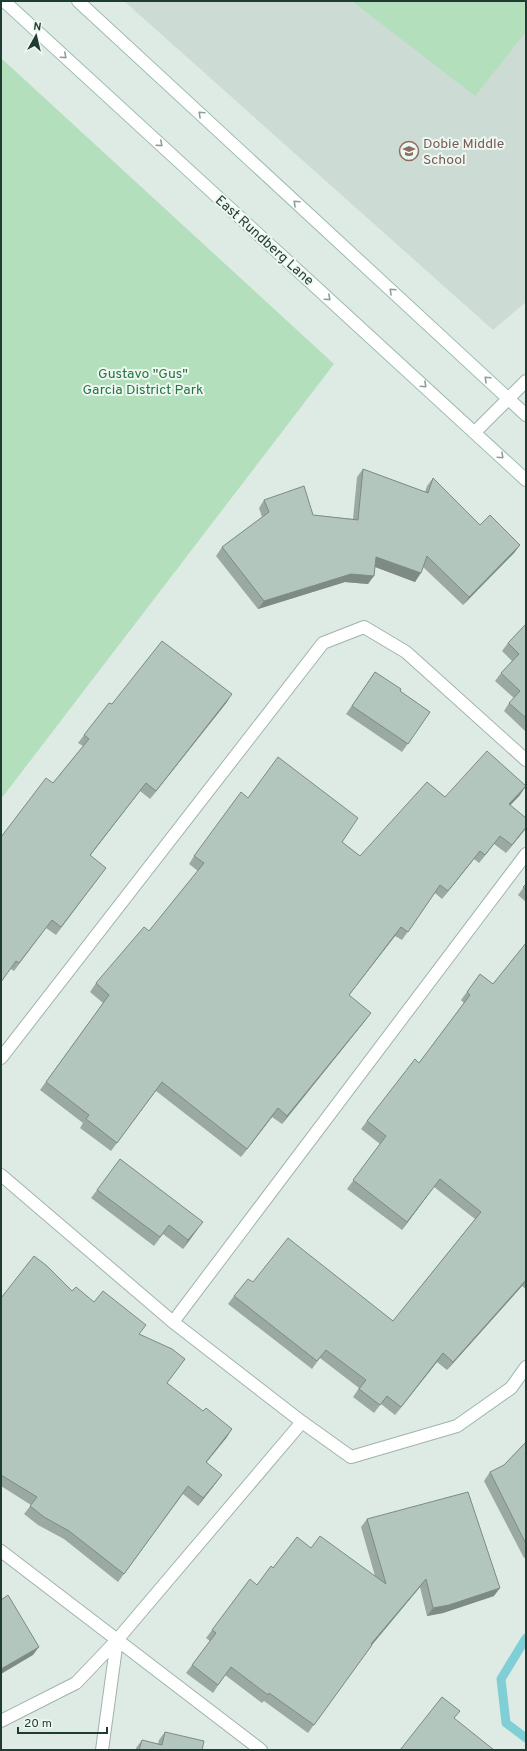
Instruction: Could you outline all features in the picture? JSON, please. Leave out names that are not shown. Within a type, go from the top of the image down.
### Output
[{"type":"main road","name":"East Rundberg Lane","points":[[4,1],[526,480]]},
{"type":"main road","points":[[78,1],[526,415]]},
{"type":"main road","points":[[475,432],[526,381]]},
{"type":"main road","points":[[1,1058],[323,643],[364,627],[406,652],[526,760]]},
{"type":"main road","points":[[173,1322],[526,854]]},
{"type":"main road","points":[[1,1175],[173,1322],[351,1458],[457,1426],[511,1388],[526,1367]]},
{"type":"main road","points":[[1,1721],[76,1683],[117,1640],[302,1422]]},
{"type":"main road","points":[[1,1551],[261,1750]]},
{"type":"main road","points":[[102,1750],[117,1640]]},
{"type":"shaded area","name":"Dobie Middle School","points":[[124,1],[526,1],[526,302],[493,330]]},
{"type":"green space","points":[[352,1],[526,1],[526,32],[475,96]]},
{"type":"green space","name":"Gustavo \"Gus\" Garcia District Park","points":[[1,58],[334,364],[1,799]]},
{"type":"building","points":[[363,469],[428,493],[433,478],[480,525],[490,515],[520,545],[469,597],[427,556],[421,573],[376,557],[374,576],[351,574],[264,601],[222,547],[269,512],[264,500],[304,486],[313,515],[358,520]]},
{"type":"building","points":[[526,624],[526,718],[509,703],[520,691],[501,673],[519,654],[508,643]]},
{"type":"building","points":[[162,641],[232,694],[156,791],[146,783],[90,855],[106,868],[61,927],[52,920],[19,963],[16,961],[1,982],[1,837],[46,778],[53,783],[89,739],[84,735],[109,703],[112,704]]},
{"type":"building","points":[[375,672],[401,689],[400,691],[430,712],[408,744],[352,706]]},
{"type":"building","points":[[487,751],[526,786],[509,804],[526,818],[526,827],[512,845],[500,836],[485,855],[480,851],[448,891],[440,885],[408,932],[401,927],[349,995],[371,1013],[287,1116],[278,1108],[247,1149],[162,1082],[117,1143],[86,1119],[89,1115],[46,1082],[109,995],[96,983],[144,927],[149,931],[204,863],[194,856],[241,792],[248,798],[278,757],[358,818],[342,842],[360,856],[427,782],[445,797]]},
{"type":"building","points":[[526,943],[526,1280],[453,1362],[443,1353],[401,1407],[387,1396],[380,1405],[359,1389],[366,1380],[326,1350],[317,1361],[234,1296],[248,1279],[253,1282],[288,1238],[393,1321],[481,1212],[440,1179],[407,1222],[353,1180],[386,1136],[367,1121],[415,1059],[419,1063],[470,995],[467,992],[480,974],[493,984]]},
{"type":"building","points":[[120,1159],[203,1222],[188,1240],[169,1225],[160,1237],[97,1190]]},
{"type":"building","points":[[34,1256],[47,1266],[72,1291],[76,1287],[94,1302],[103,1291],[146,1325],[139,1334],[172,1349],[185,1359],[167,1383],[203,1411],[206,1408],[232,1429],[206,1462],[222,1475],[203,1498],[188,1486],[124,1574],[69,1531],[44,1517],[30,1506],[37,1497],[1,1475],[1,1298]]},
{"type":"building","points":[[526,1442],[526,1544],[490,1472],[504,1465]]},
{"type":"building","points":[[468,1492],[500,1588],[449,1605],[433,1608],[426,1579],[371,1644],[372,1645],[314,1725],[269,1693],[268,1695],[231,1667],[218,1685],[192,1665],[216,1633],[212,1630],[250,1579],[257,1585],[271,1566],[273,1568],[297,1537],[311,1548],[320,1536],[386,1584],[367,1519]]},
{"type":"building","points":[[8,1595],[39,1647],[1,1669],[1,1600]]},
{"type":"building","points":[[442,1697],[460,1711],[454,1718],[494,1750],[400,1750]]},
{"type":"building","points":[[165,1732],[204,1741],[202,1750],[139,1750],[142,1740],[162,1745]]},
{"type":"waterway","points":[[526,1638],[501,1679],[506,1723],[526,1738]]},
{"type":"place","name":"Dobie Middle School","points":[[409,151]]}]
